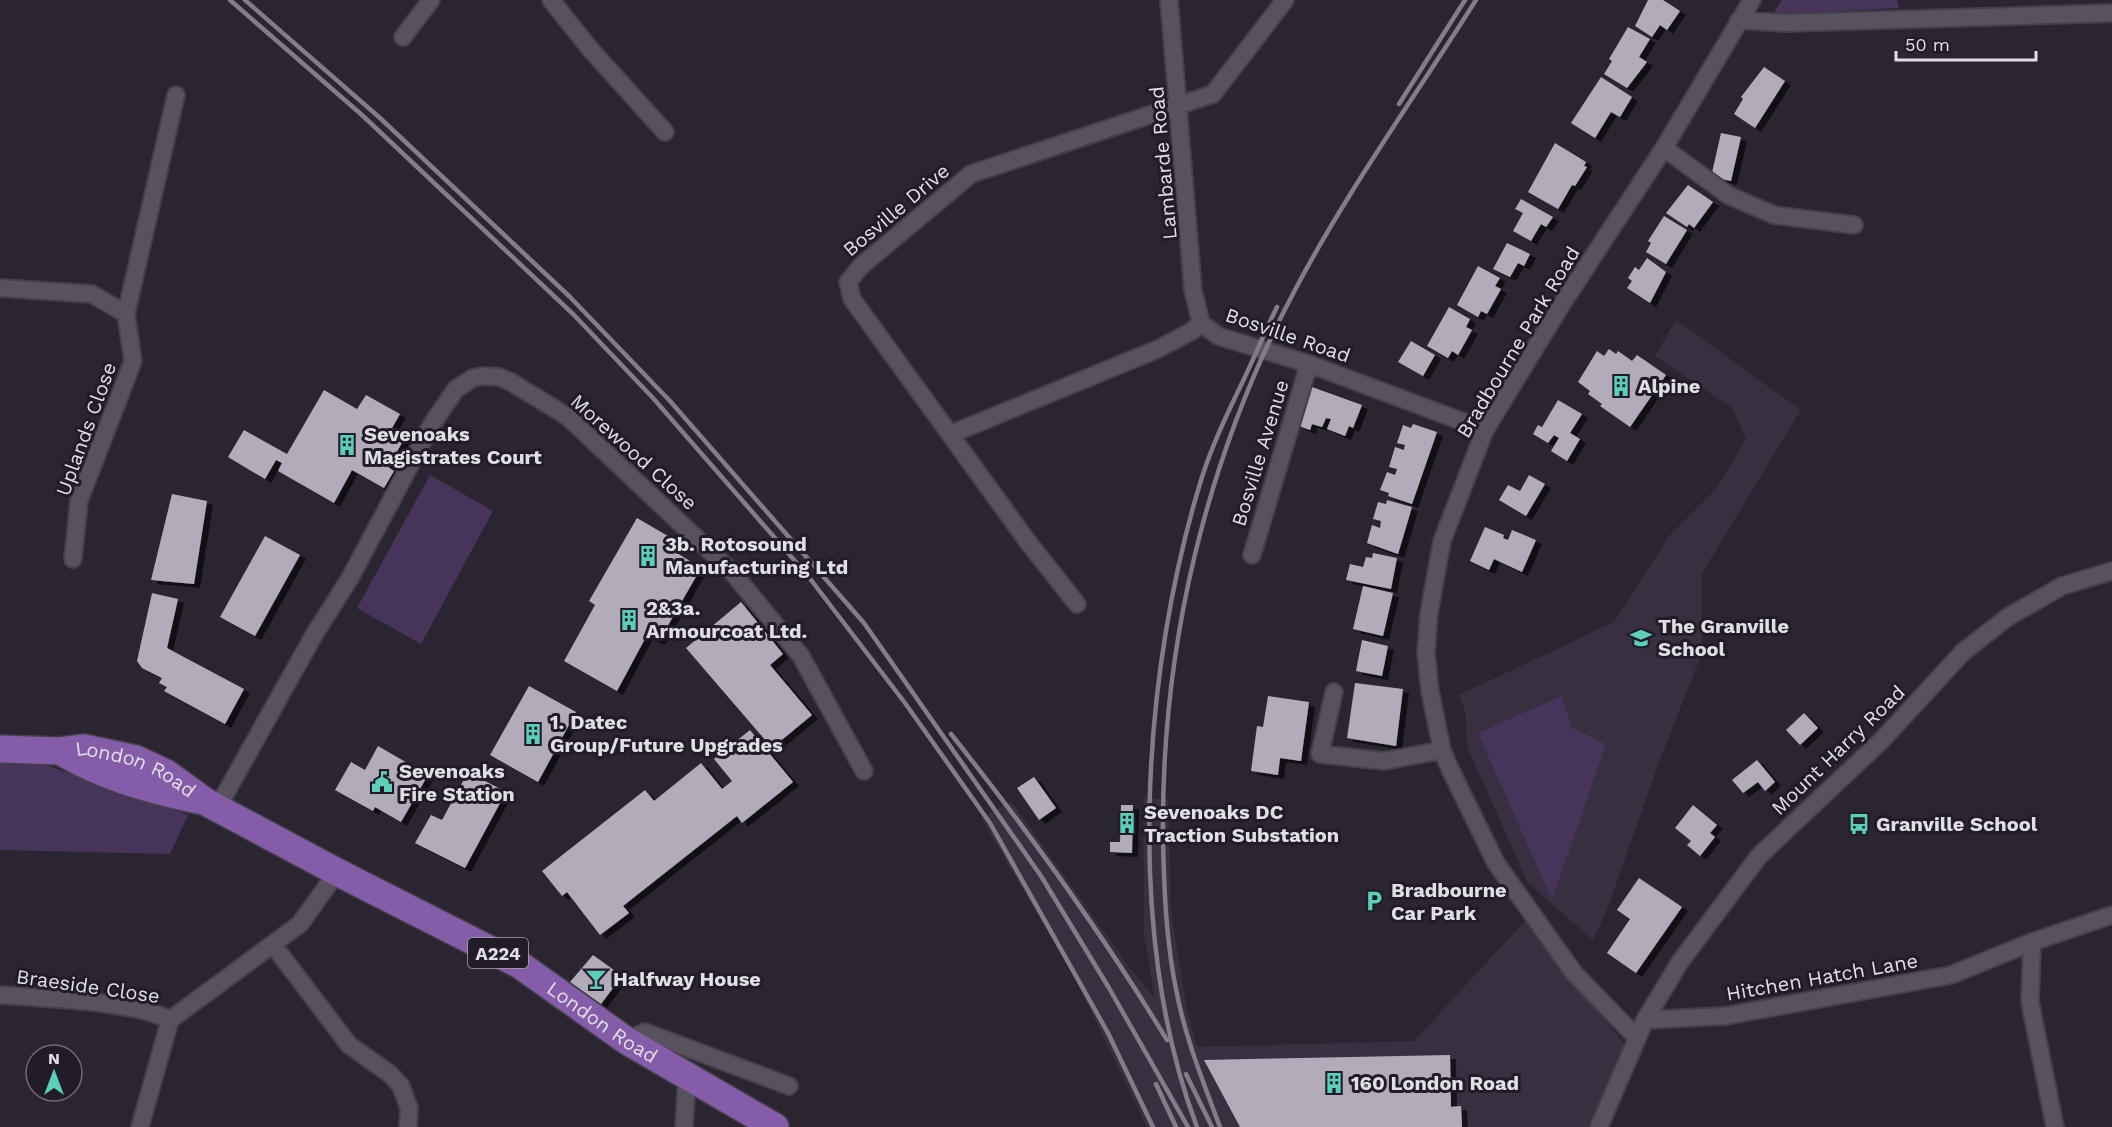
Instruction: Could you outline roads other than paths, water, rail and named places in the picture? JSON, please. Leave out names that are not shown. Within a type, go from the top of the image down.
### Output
[{"type":"main road","name":"London Road","points":[[0,749],[59,751],[84,748],[136,759],[166,772],[212,805],[337,872],[520,965],[627,1041],[687,1078],[775,1127]]},
{"type":"street","points":[[403,38],[431,0]]},
{"type":"street","points":[[551,0],[591,50],[664,132]]},
{"type":"street","name":"Lambarde Road","points":[[1168,0],[1179,104],[1193,290],[1201,322]]},
{"type":"street","name":"Bosville Drive","points":[[1077,604],[1028,542],[852,299],[848,289],[852,275],[971,174],[1213,94],[1285,0]]},
{"type":"street","name":"Bradbourne Park Road","points":[[1637,1038],[1574,973],[1496,862],[1442,750],[1426,653],[1429,613],[1442,541],[1485,430],[1562,304],[1664,148],[1738,20],[1752,0]]},
{"type":"street","points":[[1738,20],[1785,23],[2112,13]]},
{"type":"street","name":"Uplands Close","points":[[73,559],[79,501],[133,361],[126,314],[176,95]]},
{"type":"street","points":[[1664,148],[1728,195],[1774,215],[1854,225]]},
{"type":"street","points":[[0,288],[92,294],[126,314]]},
{"type":"street","name":"Bosville Road","points":[[951,434],[1158,349],[1192,331],[1201,322],[1218,336],[1309,364],[1485,430]]},
{"type":"street","name":"Bosville Avenue","points":[[1252,555],[1309,364]]},
{"type":"street","name":"Morewood Close","points":[[212,805],[350,578],[432,424],[456,389],[473,378],[483,376],[499,377],[511,382],[568,417],[732,572],[801,656],[864,771]]},
{"type":"street","name":"Mount Harry Road","points":[[1645,1020],[1680,962],[1759,856],[1882,740],[1963,652],[2008,617],[2062,586],[2112,571]]},
{"type":"street","points":[[1334,692],[1320,754],[1384,761],[1442,750]]},
{"type":"street","points":[[140,1127],[170,1020],[274,946],[300,924],[337,872]]},
{"type":"street","name":"Hitchen Hatch Lane","points":[[1645,1020],[1725,1016],[1951,975],[2032,942],[2112,915]]},
{"type":"street","points":[[2032,942],[2030,1002],[2055,1127]]},
{"type":"street","points":[[274,946],[342,1038],[390,1074],[400,1086],[409,1108],[408,1127]]},
{"type":"street","name":"Braeside Close","points":[[0,995],[158,1013],[170,1020]]},
{"type":"street","points":[[1599,1127],[1645,1020]]},
{"type":"street","points":[[627,1041],[645,1032],[789,1086]]},
{"type":"street","points":[[684,1127],[687,1078]]},
{"type":"railway","points":[[230,0],[362,115],[573,314],[653,398],[808,576],[905,703],[990,823],[1108,1033],[1153,1127]]},
{"type":"railway","points":[[245,0],[380,118],[569,296],[670,401],[864,623],[1041,876],[1109,988],[1188,1127]]},
{"type":"railway","points":[[1399,104],[1465,0]]},
{"type":"railway","points":[[1220,1127],[1196,1062],[1181,1011],[1170,955],[1164,876],[1164,766],[1170,694],[1180,624],[1195,554],[1214,486],[1237,418],[1264,352],[1296,288],[1360,178],[1476,0]]},
{"type":"railway","points":[[1197,1127],[1174,1052],[1159,972],[1151,888],[1150,802],[1155,717],[1166,633],[1182,552],[1202,477],[1221,428],[1277,307]]},
{"type":"railway","points":[[951,734],[1064,884],[1117,961],[1167,1040]]},
{"type":"railway","points":[[1186,1074],[1212,1127]]},
{"type":"railway","points":[[1156,1084],[1176,1127]]},
{"type":"place","name":"Alpine","points":[[1621,386]]},
{"type":"place","name":"Sevenoaks Magistrates Court","points":[[347,445]]},
{"type":"place","name":"3b. Rotosound Manufacturing Ltd","points":[[648,556]]},
{"type":"place","name":"2&3a. Armourcoat Ltd.","points":[[629,620]]},
{"type":"place","name":"The Granville School","points":[[1641,638]]},
{"type":"place","name":"1. Datec Group/Future Upgrades","points":[[533,734]]},
{"type":"place","name":"Sevenoaks Fire Station","points":[[382,782]]},
{"type":"place","name":"Sevenoaks DC Traction Substation","points":[[1127,823]]},
{"type":"place","name":"Granville School","points":[[1859,824]]},
{"type":"place","name":"Bradbourne Car Park","points":[[1374,901]]},
{"type":"place","name":"Halfway House","points":[[596,979]]},
{"type":"place","name":"160 London Road","points":[[1334,1083]]}]
